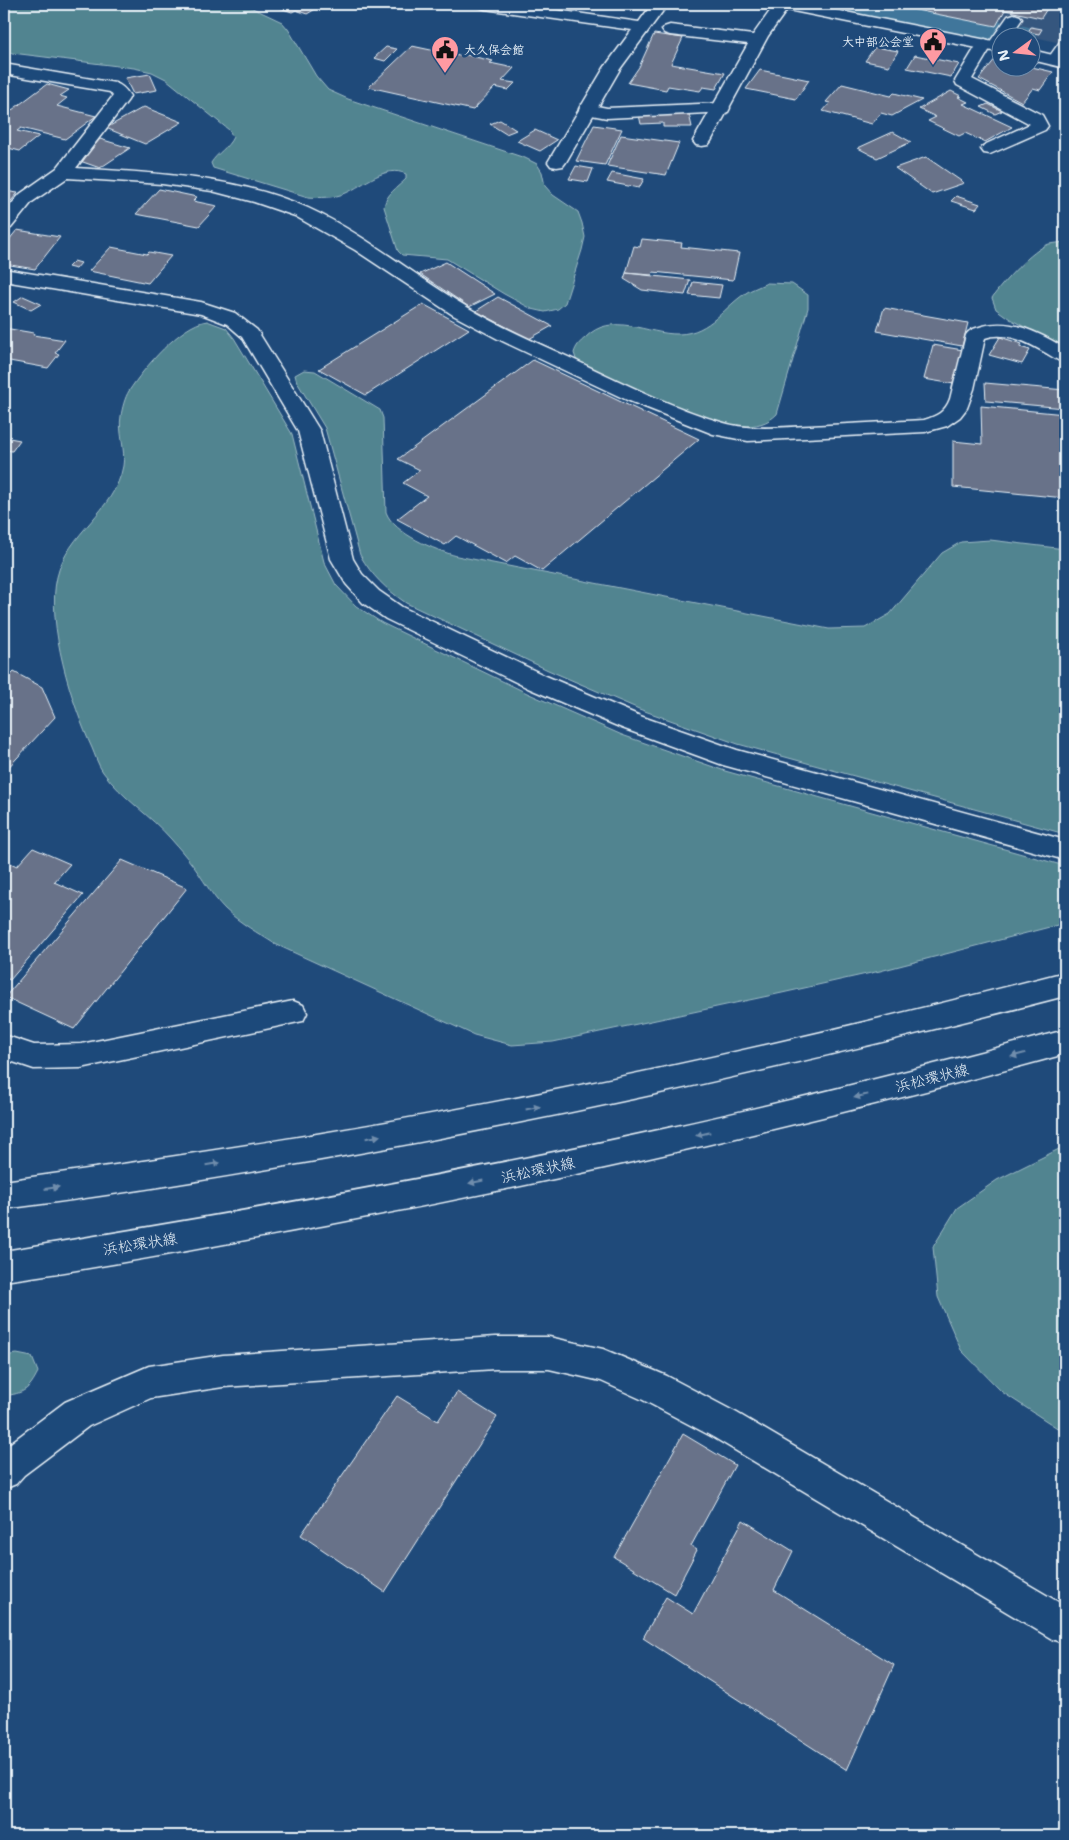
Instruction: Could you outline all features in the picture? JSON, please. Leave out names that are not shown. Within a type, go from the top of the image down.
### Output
[{"type":"street","points":[[485,4],[642,28]]},
{"type":"street","points":[[557,162],[612,68],[660,4]]},
{"type":"street","points":[[702,141],[758,40],[783,4],[992,37]]},
{"type":"street","points":[[670,30],[758,40]]},
{"type":"street","points":[[1042,58],[1060,62],[1065,46]]},
{"type":"street","points":[[990,149],[1040,126],[1036,119],[963,81],[992,47]]},
{"type":"street","points":[[4,69],[115,88],[122,96],[63,172],[26,198],[4,224]]},
{"type":"street","points":[[587,109],[607,113],[722,108]]},
{"type":"street","points":[[63,172],[212,186],[260,198],[301,212],[362,246],[460,311],[505,335],[634,396],[720,429],[748,434],[777,434],[925,426],[942,421],[954,412],[959,401],[976,335],[984,331],[996,329],[1011,331],[1035,340],[1065,356]]},
{"type":"street","points":[[4,275],[201,308],[222,313],[239,322],[250,334],[309,431],[342,559],[354,579],[371,597],[394,613],[537,682],[631,722],[732,758],[1065,850]]},
{"type":"street","points":[[4,1195],[240,1160],[486,1117],[702,1073],[1065,984]]},
{"type":"street","points":[[4,1047],[34,1057],[81,1056],[293,1013]]},
{"type":"street","name":"浜松環状線","points":[[4,1266],[274,1221],[534,1171],[850,1099],[1065,1042]]},
{"type":"street","points":[[4,1472],[12,1463],[77,1414],[149,1382],[223,1371],[494,1353],[549,1354],[603,1365],[655,1388],[725,1425],[1065,1626]]},
{"type":"shaded area","points":[[875,4],[1065,4],[1065,44],[1042,39],[1042,28],[996,28]]},
{"type":"green space","points":[[4,4],[244,4],[282,22],[316,76],[328,90],[348,99],[525,158],[537,164],[542,172],[545,186],[553,195],[578,212],[585,237],[565,303],[558,309],[545,312],[532,309],[447,259],[402,255],[398,251],[384,207],[389,195],[406,179],[406,174],[391,172],[383,174],[341,195],[318,198],[308,197],[213,168],[211,163],[233,137],[229,130],[166,79],[152,72],[134,68],[4,52]]},
{"type":"green space","points":[[1065,242],[1065,349],[1010,319],[996,309],[992,298],[1010,276],[1034,253],[1049,244]]},
{"type":"green space","points":[[767,283],[792,284],[808,295],[808,308],[777,414],[765,422],[757,425],[735,426],[712,420],[582,365],[576,359],[574,353],[577,346],[595,330],[618,325],[667,333],[679,334],[690,332],[709,324],[740,297]]},
{"type":"green space","points":[[207,321],[226,328],[234,338],[292,434],[324,562],[336,585],[356,606],[382,623],[527,693],[622,735],[725,771],[1065,866],[1065,923],[880,971],[782,993],[553,1042],[512,1045],[474,1035],[275,944],[243,923],[220,904],[171,839],[119,790],[101,769],[84,730],[69,687],[58,640],[55,617],[57,577],[62,561],[70,547],[111,496],[118,482],[124,460],[120,422],[128,394],[163,349],[186,330]]},
{"type":"green space","points":[[304,370],[315,371],[380,410],[383,418],[386,512],[390,520],[416,540],[457,556],[829,629],[865,628],[890,614],[942,553],[961,542],[990,540],[1065,549],[1065,834],[738,744],[639,709],[548,670],[406,603],[380,582],[360,555],[325,428],[297,382],[295,375]]},
{"type":"green space","points":[[1065,1146],[1065,1433],[1002,1392],[961,1350],[938,1297],[933,1247],[957,1208],[997,1180]]},
{"type":"green space","points":[[17,1354],[32,1357],[38,1372],[32,1383],[25,1390],[4,1396],[4,1356]]},
{"type":"building","points":[[279,4],[324,4],[307,14],[277,7],[282,5]]},
{"type":"building","points":[[886,4],[1065,4],[1065,10],[1048,7],[1041,18],[1005,10],[996,26]]},
{"type":"building","points":[[654,34],[683,38],[671,64],[725,73],[716,89],[703,87],[700,91],[668,86],[666,90],[628,83],[639,67]]},
{"type":"building","name":"大久保会館","points":[[412,46],[459,56],[462,54],[514,68],[502,81],[515,83],[508,90],[495,87],[473,110],[369,87]]},
{"type":"building","points":[[386,47],[397,49],[385,61],[374,58]]},
{"type":"building","points":[[875,47],[898,51],[889,66],[865,61]]},
{"type":"building","name":"大中部公会堂","points":[[915,55],[959,64],[951,77],[907,68]]},
{"type":"building","points":[[992,63],[992,78],[1042,78],[1042,69],[1053,72],[1040,90],[1033,88],[1022,102],[979,79]]},
{"type":"building","points":[[760,70],[809,80],[796,99],[746,89]]},
{"type":"building","points":[[150,74],[157,90],[133,94],[125,78]]},
{"type":"building","points":[[47,84],[69,90],[60,96],[67,98],[57,106],[96,116],[65,139],[21,128],[17,131],[39,136],[20,151],[4,147],[4,116]]},
{"type":"building","points":[[842,84],[891,96],[894,93],[922,100],[892,116],[881,113],[872,124],[823,111],[830,103],[826,102]]},
{"type":"building","points":[[951,91],[968,102],[963,104],[1012,127],[985,142],[965,133],[959,136],[928,121],[936,117],[919,109]]},
{"type":"building","points":[[988,104],[1002,111],[995,114],[981,107]]},
{"type":"building","points":[[144,107],[182,122],[145,144],[106,128]]},
{"type":"building","points":[[689,114],[692,127],[663,127],[663,123],[641,124],[639,115]]},
{"type":"building","points":[[500,120],[516,130],[506,134],[490,124]]},
{"type":"building","points":[[594,125],[622,129],[605,165],[576,161]]},
{"type":"building","points":[[535,130],[557,140],[540,151],[517,141]]},
{"type":"building","points":[[893,132],[911,142],[877,158],[858,148]]},
{"type":"building","points":[[621,135],[679,143],[666,175],[607,166]]},
{"type":"building","points":[[100,139],[130,148],[100,168],[80,161]]},
{"type":"building","points":[[926,157],[964,183],[932,194],[895,168]]},
{"type":"building","points":[[576,166],[593,169],[588,182],[569,179]]},
{"type":"building","points":[[612,173],[644,179],[639,188],[607,182]]},
{"type":"building","points":[[159,189],[197,197],[193,201],[217,206],[199,226],[136,214]]},
{"type":"building","points":[[4,191],[18,193],[4,209]]},
{"type":"building","points":[[956,196],[980,204],[976,209],[951,201]]},
{"type":"building","points":[[17,230],[60,237],[35,269],[4,264],[4,246]]},
{"type":"building","points":[[642,239],[682,243],[681,247],[739,253],[733,280],[653,272],[652,275],[626,273],[634,246],[640,247]]},
{"type":"building","points":[[111,247],[147,254],[149,252],[171,256],[148,283],[89,271]]},
{"type":"building","points":[[74,261],[81,263],[76,269],[68,267]]},
{"type":"building","points":[[446,262],[495,294],[469,307],[420,274]]},
{"type":"building","points":[[626,273],[690,280],[685,295],[642,290],[624,279]]},
{"type":"building","points":[[693,282],[722,285],[719,298],[689,295]]},
{"type":"building","points":[[23,296],[41,304],[31,310],[14,302]]},
{"type":"building","points":[[498,297],[552,326],[529,339],[476,311]]},
{"type":"building","points":[[423,304],[469,329],[366,395],[319,369]]},
{"type":"building","points":[[884,308],[968,323],[962,346],[877,331]]},
{"type":"building","points":[[4,328],[65,340],[55,353],[59,354],[48,368],[4,360]]},
{"type":"building","points":[[1000,337],[1022,344],[1020,347],[1030,350],[1022,364],[989,355]]},
{"type":"building","points":[[933,345],[963,350],[954,384],[924,379]]},
{"type":"building","points":[[533,360],[699,439],[542,571],[515,556],[506,563],[456,536],[445,545],[397,519],[427,496],[403,483],[420,470],[398,459]]},
{"type":"building","points":[[985,383],[1065,390],[1065,408],[986,401]]},
{"type":"building","points":[[981,406],[1065,414],[1065,498],[953,487],[953,441],[982,444]]},
{"type":"building","points":[[4,437],[20,440],[12,451],[4,450]]},
{"type":"building","points":[[14,672],[42,687],[55,717],[4,772],[4,682]]},
{"type":"building","points":[[33,848],[70,864],[54,882],[83,895],[10,980],[4,977],[4,866],[8,862],[17,866]]},
{"type":"building","points":[[122,860],[187,888],[74,1029],[5,997]]},
{"type":"building","points":[[457,1392],[497,1417],[385,1592],[301,1535],[397,1396],[438,1421]]},
{"type":"building","points":[[683,1434],[735,1465],[691,1546],[697,1550],[674,1594],[614,1557]]},
{"type":"building","points":[[743,1520],[793,1551],[774,1590],[894,1665],[847,1770],[643,1638],[666,1597],[693,1614]]},
{"type":"waterway","points":[[845,4],[992,34]]},
{"type":"place","name":"大中部公会堂","points":[[933,66]]},
{"type":"place","name":"大久保会館","points":[[445,74]]}]
